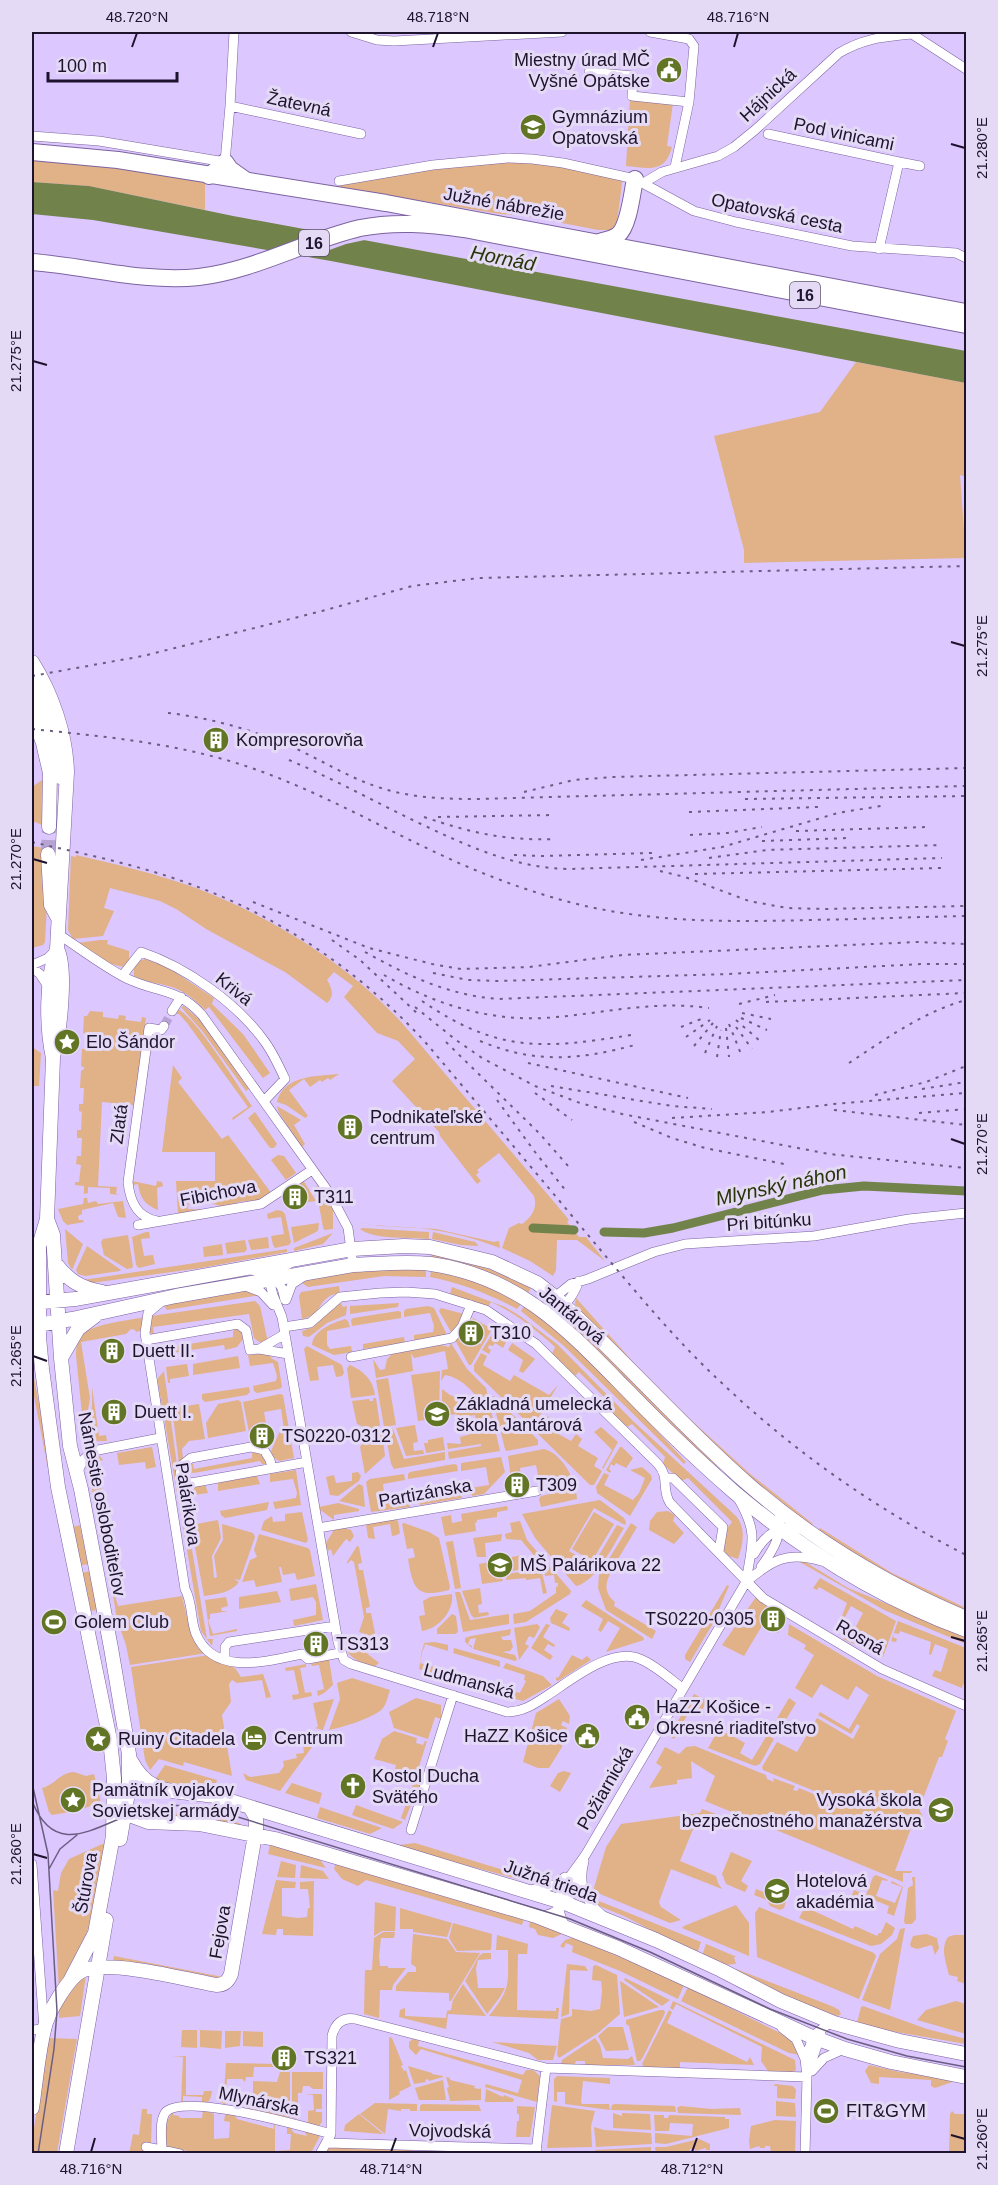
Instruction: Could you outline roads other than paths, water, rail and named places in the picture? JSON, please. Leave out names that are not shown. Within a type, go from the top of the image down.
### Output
[{"type":"highway","name":"Južné nábrežie","points":[[32,152],[118,160],[386,202],[966,312]]},
{"type":"highway","points":[[209,176],[225,162],[230,169],[248,182]]},
{"type":"highway","points":[[599,242],[616,236],[626,221],[640,181]]},
{"type":"highway","points":[[626,221],[630,236],[642,250]]},
{"type":"highway","name":"Južné nábrežie","points":[[32,262],[175,278],[198,277],[231,271],[349,231],[371,226],[417,223],[464,229],[966,325]]},
{"type":"street","points":[[32,136],[99,141],[225,162],[234,32]]},
{"type":"street","points":[[351,32],[377,40],[393,41],[562,32]]},
{"type":"street","points":[[650,32],[689,39],[693,43],[689,102],[675,167]]},
{"type":"street","name":"Hájnická","points":[[640,181],[675,167],[718,156],[734,147],[838,53],[851,45],[875,38],[914,33],[966,69]]},
{"type":"street","points":[[589,72],[633,76],[632,96],[689,102]]},
{"type":"street","name":"Žatevná","points":[[230,106],[361,134]]},
{"type":"street","name":"Pod vinicami","points":[[768,134],[899,162],[879,249]]},
{"type":"street","name":"Opatovská cesta","points":[[339,182],[433,165],[508,158],[563,163],[640,181],[703,214],[842,245],[957,254],[966,258]]},
{"type":"street","points":[[899,162],[920,166]]},
{"type":"street","points":[[32,662],[50,699],[63,735],[67,772],[61,907],[50,990],[49,1038],[53,1058],[47,1219],[32,1263]]},
{"type":"street","points":[[32,684],[53,742],[64,804]]},
{"type":"street","points":[[32,712],[50,773],[49,827]]},
{"type":"street","points":[[48,854],[51,905],[58,918]]},
{"type":"street","points":[[58,934],[122,976],[181,997],[202,1015],[265,1100],[339,1210],[348,1228],[354,1266]]},
{"type":"street","points":[[50,990],[40,974],[32,967],[48,958],[57,949]]},
{"type":"street","points":[[53,1058],[59,1040],[61,995],[62,964],[57,949]]},
{"type":"street","name":"Krivá","points":[[122,976],[141,952],[183,970],[240,1014],[266,1043],[285,1079],[265,1100]]},
{"type":"street","points":[[172,1011],[181,997]]},
{"type":"street","name":"Zlatá","points":[[158,1221],[147,1218],[136,1208],[130,1198],[128,1182],[149,1028],[162,1028]]},
{"type":"street","name":"Fibichova","points":[[138,1224],[259,1204],[312,1170]]},
{"type":"street","name":"Pri bitúnku","points":[[560,1301],[574,1294],[579,1281],[654,1252],[676,1246],[814,1236],[909,1219],[966,1213]]},
{"type":"street","points":[[47,1219],[53,1235],[57,1286],[47,1314]]},
{"type":"street","points":[[39,1246],[40,1288],[47,1314]]},
{"type":"street","name":"Jantárová","points":[[47,1314],[110,1293],[352,1249],[430,1246],[492,1262],[537,1283],[560,1301],[724,1463],[779,1510],[880,1576],[966,1618]]},
{"type":"street","points":[[239,1269],[272,1277],[305,1257]]},
{"type":"street","points":[[56,1263],[65,1275],[78,1285],[110,1293]]},
{"type":"street","name":"Jantárová","points":[[47,1314],[97,1314],[272,1277],[354,1266],[429,1264],[481,1277],[503,1286],[548,1314],[734,1492],[781,1529],[829,1563],[911,1609],[966,1630]]},
{"type":"street","points":[[282,1317],[285,1300],[292,1284],[310,1272]]},
{"type":"street","points":[[272,1277],[285,1300]]},
{"type":"street","points":[[272,1277],[282,1317],[340,1653]]},
{"type":"street","points":[[242,1284],[265,1294],[282,1317]]},
{"type":"street","points":[[259,1349],[284,1331],[310,1323],[336,1299],[345,1296],[408,1292],[435,1294],[471,1305],[500,1318],[536,1344],[658,1464],[666,1478],[673,1478],[723,1527],[719,1551]]},
{"type":"street","name":"Palárikova","points":[[166,1299],[148,1313],[145,1328],[146,1340],[185,1589],[189,1597],[197,1636],[212,1653],[237,1663],[248,1664],[302,1654],[308,1659],[340,1653]]},
{"type":"street","points":[[548,1314],[560,1301]]},
{"type":"street","points":[[351,1357],[452,1338],[462,1327],[471,1305]]},
{"type":"street","name":"Námestie osloboditeľov","points":[[47,1314],[61,1358],[69,1446],[77,1473],[129,1754],[130,1781],[121,1834]]},
{"type":"street","name":"Námestie osloboditeľov","points":[[47,1314],[42,1369],[58,1487],[110,1740],[114,1785]]},
{"type":"street","points":[[61,1358],[78,1329],[97,1314]]},
{"type":"street","points":[[146,1340],[238,1324],[246,1330],[250,1350],[259,1349],[288,1354]]},
{"type":"street","points":[[32,1351],[42,1369]]},
{"type":"street","points":[[77,1473],[89,1454],[105,1448],[160,1438]]},
{"type":"street","name":"Palárikova","points":[[272,1468],[264,1450],[251,1447],[191,1458],[182,1465],[180,1474],[183,1480],[191,1483],[307,1462]]},
{"type":"street","name":"Rosná","points":[[666,1478],[665,1491],[670,1503],[763,1598],[864,1659],[910,1683],[966,1706]]},
{"type":"street","name":"Partizánska","points":[[318,1528],[537,1491]]},
{"type":"street","name":"Požiarnická","points":[[734,1492],[746,1512],[753,1531],[746,1582]]},
{"type":"street","points":[[758,1571],[775,1546],[781,1529],[779,1510]]},
{"type":"street","points":[[781,1529],[795,1528],[811,1533]]},
{"type":"street","name":"Požiarnická","points":[[748,1565],[764,1538],[781,1529]]},
{"type":"street","name":"Požiarnická","points":[[560,1905],[564,1885],[585,1856],[746,1582],[758,1571],[780,1559],[796,1556],[829,1563]]},
{"type":"street","points":[[225,1659],[225,1647],[229,1642],[335,1626]]},
{"type":"street","name":"Ludmanská","points":[[340,1653],[344,1660],[351,1664],[503,1711],[516,1712],[531,1707],[600,1662],[620,1656],[639,1658],[682,1688]]},
{"type":"street","points":[[411,1830],[453,1695]]},
{"type":"street","name":"Južná trieda","points":[[129,1754],[137,1772],[153,1787],[214,1796],[526,1890],[560,1905],[609,1920],[721,1970],[815,2016],[900,2041],[965,2053]]},
{"type":"street","points":[[114,1785],[116,1801],[125,1811]]},
{"type":"street","name":"Štúrova","points":[[38,2029],[70,1981],[93,1938],[113,1831],[114,1785]]},
{"type":"street","name":"Fejova","points":[[98,1967],[115,1967],[216,1984],[223,1984],[228,1980],[233,1966],[256,1832],[256,1818],[250,1807]]},
{"type":"street","name":"Južná trieda","points":[[125,1811],[140,1820],[200,1824],[256,1832],[536,1916],[618,1948],[770,2019],[818,2036],[845,2049],[891,2062],[966,2077]]},
{"type":"street","points":[[256,1832],[269,1820],[284,1817]]},
{"type":"street","points":[[121,1834],[130,1822],[140,1820]]},
{"type":"street","name":"Štúrova","points":[[66,2154],[121,1834]]},
{"type":"street","name":"Požiarnická","points":[[560,1905],[581,1874],[585,1856]]},
{"type":"street","name":"Požiarnická","points":[[526,1890],[559,1883],[585,1856]]},
{"type":"street","name":"Štúrova","points":[[32,1864],[38,2029],[32,2108]]},
{"type":"street","points":[[581,1874],[586,1898],[609,1920]]},
{"type":"street","points":[[536,1916],[548,1915],[560,1905],[565,1926]]},
{"type":"street","points":[[70,1981],[81,1971],[98,1967]]},
{"type":"street","points":[[807,2077],[820,2023],[815,2016]]},
{"type":"street","points":[[321,2154],[329,2139],[333,2032],[336,2025],[343,2019],[355,2019],[546,2068],[807,2077]]},
{"type":"street","points":[[770,2019],[796,2039],[805,2059],[807,2077],[805,2154]]},
{"type":"street","points":[[805,2059],[818,2036],[834,2023]]},
{"type":"street","points":[[807,2077],[824,2058],[845,2049]]},
{"type":"street","points":[[536,2151],[546,2068]]},
{"type":"street","name":"Mlynárska","points":[[162,2150],[163,2119],[167,2111],[174,2107],[240,2111],[329,2139]]},
{"type":"street","name":"Vojvodská","points":[[329,2139],[536,2151]]},
{"type":"street","points":[[146,2147],[180,2154]]},
{"type":"waterway","name":"Mlynský náhon","points":[[604,1232],[644,1233],[673,1228],[823,1190],[864,1186],[966,1191]]},
{"type":"waterway","name":"Mlynský náhon","points":[[533,1228],[574,1230]]},
{"type":"tunnel","points":[[48,854],[49,827]]},
{"type":"tunnel","points":[[164,1026],[172,1011]]},
{"type":"tram line","points":[[32,1783],[48,1854],[57,2011],[54,2049],[38,2154]]},
{"type":"tram line","points":[[32,1801],[42,1820],[54,1831],[67,1834],[82,1833],[155,1807],[180,1805],[215,1810],[570,1919],[650,1952],[770,2009],[847,2039],[907,2056],[966,2067]]},
{"type":"tram line","points":[[49,1869],[60,1849],[77,1835]]},
{"type":"railway","points":[[32,676],[143,656],[412,586],[479,578],[966,566]]},
{"type":"railway","points":[[168,713],[202,718],[253,732],[301,751],[370,784],[404,794],[428,797],[477,799],[966,786]]},
{"type":"railway","points":[[32,729],[148,743],[232,762],[287,781],[480,872],[544,895],[599,909],[629,914],[719,921],[966,916]]},
{"type":"railway","points":[[289,760],[475,848],[511,860],[549,868],[942,858]]},
{"type":"railway","points":[[524,792],[574,780],[612,777],[966,768]]},
{"type":"railway","points":[[745,799],[966,796]]},
{"type":"railway","points":[[641,860],[722,847],[838,813],[886,805]]},
{"type":"railway","points":[[689,812],[818,807]]},
{"type":"railway","points":[[438,817],[555,815]]},
{"type":"railway","points":[[424,817],[489,835],[521,839],[556,839]]},
{"type":"railway","points":[[690,835],[727,833],[762,827]]},
{"type":"railway","points":[[796,831],[928,827]]},
{"type":"railway","points":[[762,841],[849,838]]},
{"type":"railway","points":[[32,842],[151,871],[224,897],[288,930],[347,970],[401,1017],[426,1043],[673,1334],[725,1386],[781,1435],[840,1479],[901,1519],[966,1555]]},
{"type":"railway","points":[[709,858],[767,850],[941,845]]},
{"type":"railway","points":[[514,855],[652,853]]},
{"type":"railway","points":[[695,874],[942,868]]},
{"type":"railway","points":[[660,871],[685,877],[749,901],[787,908],[966,906]]},
{"type":"railway","points":[[253,902],[369,948],[461,969],[529,967],[622,955],[918,942],[966,944]]},
{"type":"railway","points":[[332,940],[360,960],[418,1014]]},
{"type":"railway","points":[[365,952],[397,969],[445,989],[498,999],[966,980]]},
{"type":"railway","points":[[433,973],[468,980],[499,981],[966,964]]},
{"type":"railway","points":[[384,975],[442,1002],[502,1017],[545,1018],[626,1008],[666,1006],[709,1008]]},
{"type":"railway","points":[[766,1002],[966,993]]},
{"type":"railway","points":[[739,1004],[775,995]]},
{"type":"railway","points":[[849,1063],[920,1019],[966,1000]]},
{"type":"railway","points":[[422,1001],[474,1030],[522,1043],[572,1043],[631,1035]]},
{"type":"railway","points":[[415,1007],[482,1058],[535,1086],[580,1103],[622,1114],[829,1154],[966,1168]]},
{"type":"railway","points":[[742,1013],[771,1019]]},
{"type":"railway","points":[[681,1027],[706,1017]]},
{"type":"railway","points":[[741,1018],[767,1030]]},
{"type":"railway","points":[[686,1037],[710,1020]]},
{"type":"railway","points":[[736,1020],[760,1041]]},
{"type":"railway","points":[[694,1046],[713,1023]]},
{"type":"railway","points":[[729,1024],[741,1054]]},
{"type":"railway","points":[[705,1053],[717,1026]]},
{"type":"railway","points":[[736,1027],[752,1049]]},
{"type":"railway","points":[[726,1028],[729,1057]]},
{"type":"railway","points":[[717,1057],[721,1030]]},
{"type":"railway","points":[[480,1041],[520,1053],[557,1057],[595,1054],[635,1045]]},
{"type":"railway","points":[[446,1042],[540,1134],[568,1166]]},
{"type":"railway","points":[[528,1063],[688,1098]]},
{"type":"railway","points":[[875,1095],[926,1082],[966,1066]]},
{"type":"railway","points":[[922,1089],[966,1082]]},
{"type":"railway","points":[[551,1086],[672,1106],[712,1109]]},
{"type":"railway","points":[[535,1093],[572,1120]]},
{"type":"railway","points":[[672,1118],[768,1112],[966,1093]]},
{"type":"railway","points":[[497,1100],[566,1191]]},
{"type":"railway","points":[[919,1113],[966,1109]]},
{"type":"railway","points":[[834,1110],[966,1125]]},
{"type":"railway","points":[[634,1122],[672,1138],[705,1148],[784,1164]]},
{"type":"place","name":"Miestny úrad MČ Vyšné Opátske","points":[[669,70]]},
{"type":"place","name":"Gymnázium Opatovská","points":[[533,127]]},
{"type":"place","name":"Kompresorovňa","points":[[216,740]]},
{"type":"place","name":"Elo Šándor","points":[[67,1042]]},
{"type":"place","name":"Podnikateľské centrum","points":[[350,1127]]},
{"type":"place","name":"T311","points":[[295,1197]]},
{"type":"place","name":"T310","points":[[471,1333]]},
{"type":"place","name":"Duett II.","points":[[112,1351]]},
{"type":"place","name":"Duett I.","points":[[114,1412]]},
{"type":"place","name":"Základná umelecká škola Jantárová","points":[[437,1414]]},
{"type":"place","name":"TS0220-0312","points":[[262,1436]]},
{"type":"place","name":"T309","points":[[517,1485]]},
{"type":"place","name":"MŠ Palárikova 22","points":[[500,1565]]},
{"type":"place","name":"TS0220-0305","points":[[773,1619]]},
{"type":"place","name":"Golem Club","points":[[54,1622]]},
{"type":"place","name":"TS313","points":[[316,1644]]},
{"type":"place","name":"HaZZ Košice - Okresné riaditeľstvo","points":[[637,1717]]},
{"type":"place","name":"HaZZ Košice","points":[[587,1736]]},
{"type":"place","name":"Centrum","points":[[254,1738]]},
{"type":"place","name":"Ruiny Citadela","points":[[98,1739]]},
{"type":"place","name":"Kostol Ducha Svätého","points":[[353,1786]]},
{"type":"place","name":"Pamätník vojakov Sovietskej armády","points":[[73,1800]]},
{"type":"place","name":"Vysoká škola bezpečnostného manažérstva","points":[[941,1810]]},
{"type":"place","name":"Hotelová akadémia","points":[[777,1891]]},
{"type":"place","name":"TS321","points":[[284,2058]]},
{"type":"place","name":"FIT&GYM","points":[[826,2111]]},
{"type":"water label","name":"Hornád","points":[[503,258]]}]
